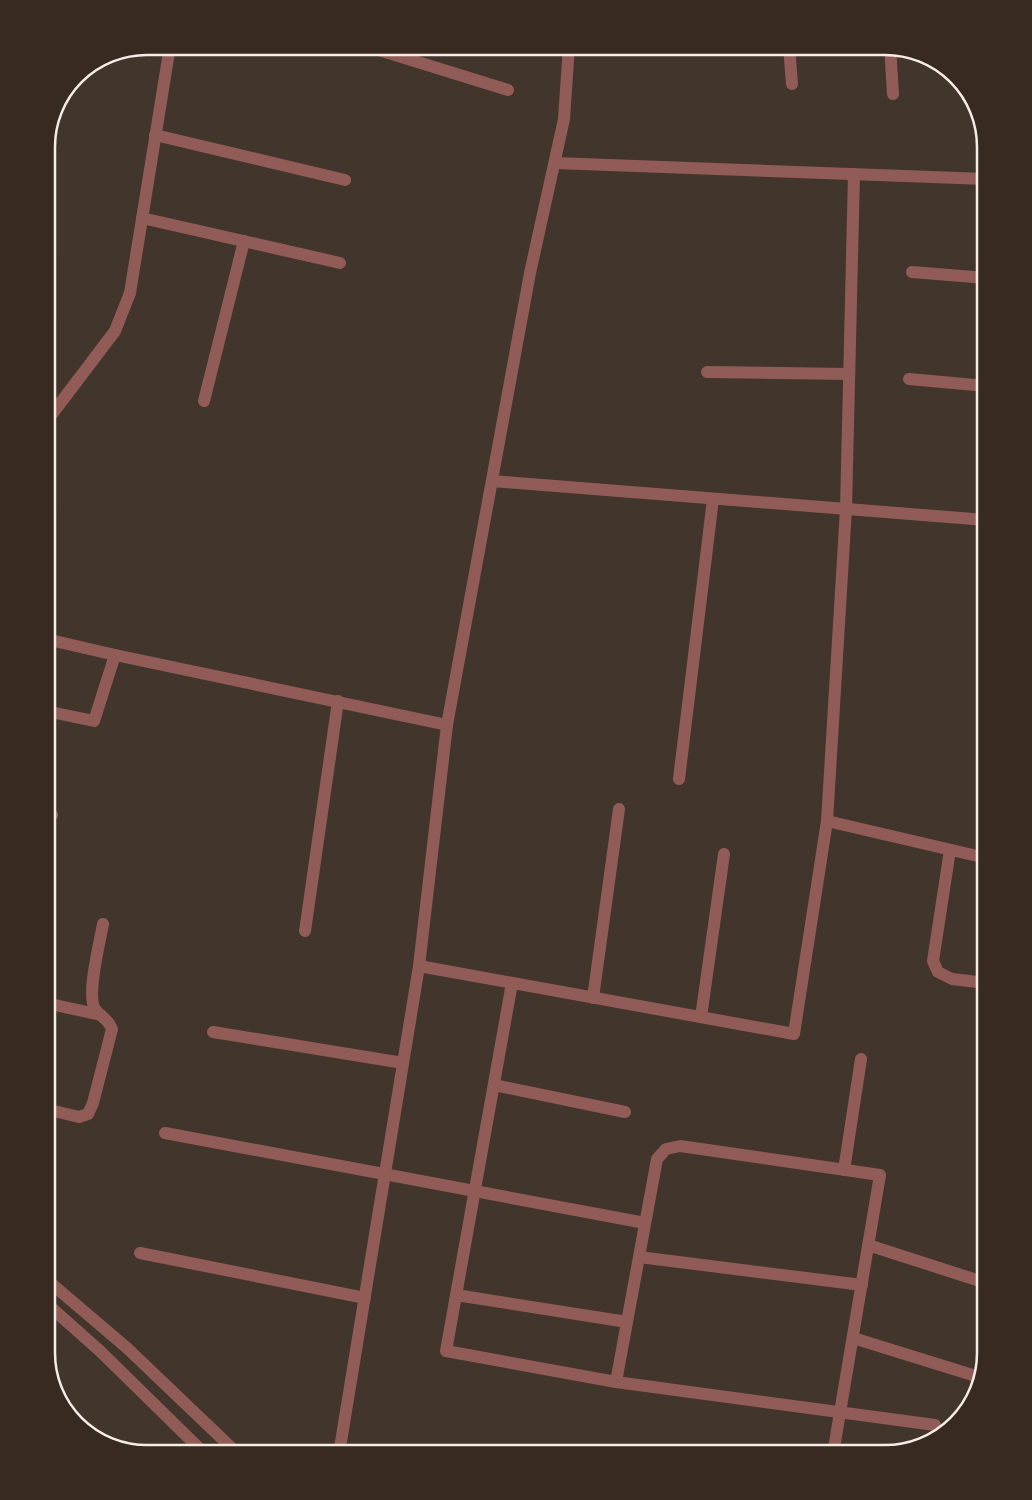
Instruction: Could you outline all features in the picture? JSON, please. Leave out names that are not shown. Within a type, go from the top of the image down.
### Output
[{"type":"street","points":[[55,410],[115,331],[130,293],[168,55]]},
{"type":"street","points":[[395,55],[508,90]]},
{"type":"street","points":[[340,1445],[418,966],[447,725],[530,273],[564,119],[568,55]]},
{"type":"street","points":[[790,55],[792,84]]},
{"type":"street","points":[[891,55],[893,94]]},
{"type":"street","points":[[155,135],[345,180]]},
{"type":"street","points":[[554,162],[977,179]]},
{"type":"street","points":[[418,966],[794,1034],[827,821],[846,509],[854,174]]},
{"type":"street","points":[[142,218],[340,263]]},
{"type":"street","points":[[204,401],[244,241]]},
{"type":"street","points":[[912,272],[977,277]]},
{"type":"street","points":[[707,372],[849,374]]},
{"type":"street","points":[[909,379],[977,385]]},
{"type":"street","points":[[492,481],[977,519]]},
{"type":"street","points":[[680,779],[714,499]]},
{"type":"street","points":[[55,641],[447,725]]},
{"type":"street","points":[[55,713],[94,721],[115,655]]},
{"type":"street","points":[[305,931],[338,701]]},
{"type":"street","points":[[593,998],[619,809]]},
{"type":"street","points":[[827,821],[977,856]]},
{"type":"street","points":[[950,850],[933,961],[938,972],[952,979],[977,982]]},
{"type":"street","points":[[701,1017],[724,854]]},
{"type":"street","points":[[55,1111],[79,1117],[88,1114],[93,1103],[112,1030],[109,1022],[94,1008],[91,996],[103,924]]},
{"type":"street","points":[[512,983],[446,1351],[616,1382],[935,1425]]},
{"type":"street","points":[[55,1006],[101,1015]]},
{"type":"street","points":[[213,1032],[403,1063]]},
{"type":"street","points":[[844,1170],[861,1059]]},
{"type":"street","points":[[494,1085],[625,1112]]},
{"type":"street","points":[[165,1133],[644,1223]]},
{"type":"street","points":[[616,1382],[657,1159],[666,1149],[680,1146],[880,1175],[834,1445]]},
{"type":"street","points":[[868,1245],[977,1279]]},
{"type":"street","points":[[140,1253],[365,1298]]},
{"type":"street","points":[[639,1257],[862,1285]]},
{"type":"street","points":[[55,1287],[128,1348],[229,1445]]},
{"type":"street","points":[[456,1295],[626,1322]]},
{"type":"street","points":[[55,1311],[100,1351],[196,1445]]},
{"type":"street","points":[[853,1338],[974,1376]]}]
